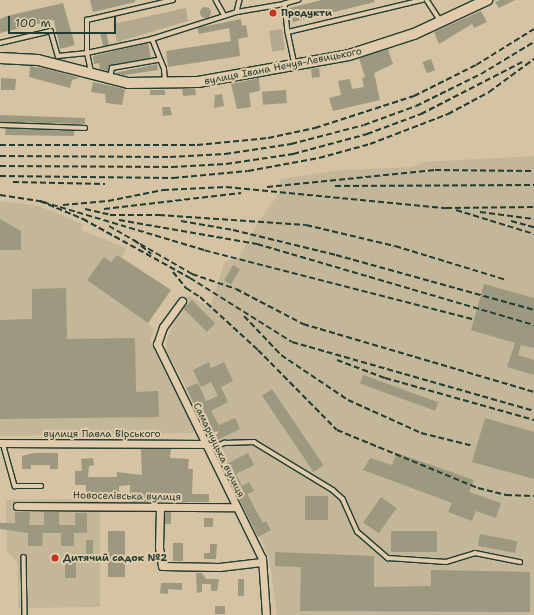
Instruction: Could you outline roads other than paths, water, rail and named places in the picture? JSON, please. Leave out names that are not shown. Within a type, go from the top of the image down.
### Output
[{"type":"street","name":"вулиця Івана Нечуя-Левицького","points":[[0,58],[38,60],[92,76],[166,84],[234,77],[370,49],[441,23],[482,1]]},
{"type":"street","name":"Самарчуцька вулиця","points":[[182,301],[163,326],[157,344],[262,562],[266,615]]},
{"type":"street","name":"вулиця Павла Вірського","points":[[1,444],[204,444]]},
{"type":"street","name":"Новоселівська вулиця","points":[[17,506],[236,507]]},
{"type":"street","points":[[160,507],[159,547],[162,566],[219,567],[262,562]]},
{"type":"lane","points":[[92,76],[87,53],[87,20],[174,0]]},
{"type":"lane","points":[[216,0],[225,16]]},
{"type":"lane","points":[[237,12],[240,0]]},
{"type":"lane","points":[[0,42],[51,32],[58,56],[87,53],[152,39],[237,12],[285,4],[299,0]]},
{"type":"lane","points":[[288,32],[422,0]]},
{"type":"lane","points":[[427,0],[441,23]]},
{"type":"lane","points":[[285,4],[288,32],[295,65]]},
{"type":"lane","points":[[152,39],[158,60],[164,69],[166,84]]},
{"type":"lane","points":[[110,79],[112,68],[158,60]]},
{"type":"lane","points":[[0,125],[85,128]]},
{"type":"lane","points":[[208,451],[224,443],[254,442],[333,490],[343,499],[358,532],[388,558],[446,562],[475,553],[520,562]]},
{"type":"lane","points":[[1,444],[15,486],[41,486]]},
{"type":"lane","points":[[24,557],[25,615]]},
{"type":"railway","points":[[0,145],[197,145],[268,138],[315,128],[414,96],[476,65],[534,29]]},
{"type":"railway","points":[[0,156],[170,157],[225,154],[291,144],[364,125],[416,106],[481,74],[534,42]]},
{"type":"railway","points":[[0,176],[173,178],[248,171],[319,158],[370,144],[448,114],[489,92],[534,59]]},
{"type":"railway","points":[[0,166],[172,167],[226,164],[293,154],[367,134],[421,114],[522,62]]},
{"type":"railway","points":[[267,187],[435,170],[534,171]]},
{"type":"railway","points":[[13,182],[105,184]]},
{"type":"railway","points":[[335,186],[534,185]]},
{"type":"railway","points":[[63,205],[108,201],[163,190],[226,187],[446,208],[534,207]]},
{"type":"railway","points":[[104,209],[241,193]]},
{"type":"railway","points":[[0,195],[45,202]]},
{"type":"railway","points":[[472,319],[204,250],[40,201],[83,219],[190,278],[292,342],[534,411]]},
{"type":"railway","points":[[85,209],[110,215],[159,215],[306,225],[395,246],[506,280]]},
{"type":"railway","points":[[456,210],[534,234]]},
{"type":"railway","points":[[480,212],[534,219]]},
{"type":"railway","points":[[119,220],[257,244],[534,325]]},
{"type":"railway","points":[[181,221],[233,230],[336,255],[534,310]]},
{"type":"railway","points":[[511,221],[534,227]]},
{"type":"railway","points":[[109,226],[192,274],[236,289],[303,324],[534,392]]},
{"type":"railway","points":[[134,240],[151,254]]},
{"type":"railway","points":[[173,272],[186,288],[200,297],[258,350],[337,430],[478,488],[506,495],[534,496]]},
{"type":"railway","points":[[244,316],[281,355],[348,400],[421,433],[473,446]]},
{"type":"railway","points":[[337,360],[385,378],[534,420]]},
{"type":"place","name":"Продукти","points":[[273,13]]},
{"type":"place","name":"Дитячий садок №2","points":[[55,558]]}]
